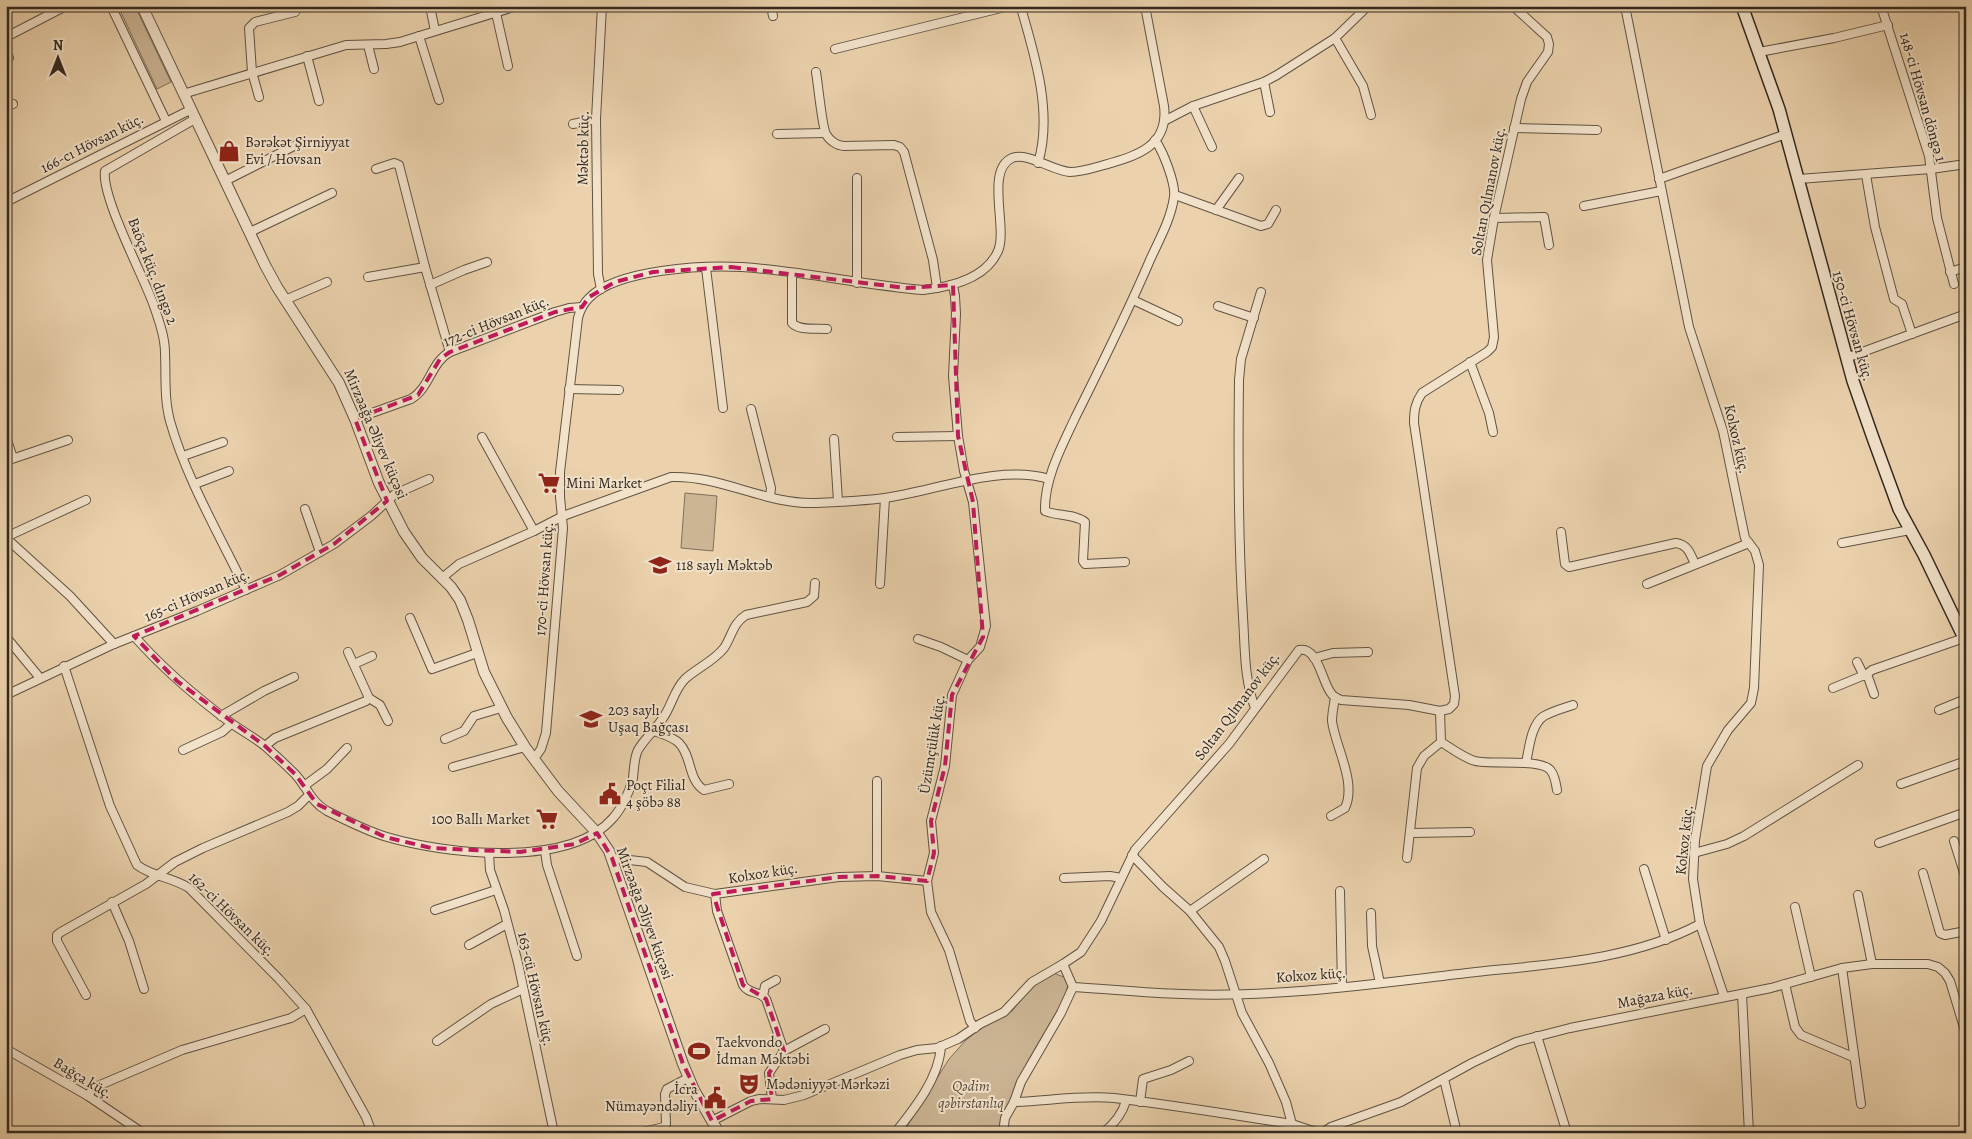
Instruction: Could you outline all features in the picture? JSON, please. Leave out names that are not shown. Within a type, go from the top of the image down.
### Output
[{"type":"main road","name":"150-ci Hövsan küç.","points":[[1742,6],[1786,134],[1846,358],[1894,496],[1965,640]]},
{"type":"street","points":[[6,39],[8,36],[66,6]]},
{"type":"street","points":[[111,6],[166,121]]},
{"type":"street","name":"Mirzəağa Əliyev küçəsi","points":[[142,6],[265,265],[285,300],[332,369],[355,419],[386,500],[422,558],[450,587],[463,608],[484,672],[525,747],[560,793],[597,833],[612,858],[688,1078],[719,1133]]},
{"type":"street","points":[[430,6],[435,31]]},
{"type":"street","points":[[183,94],[346,45],[386,44],[419,36],[517,6]]},
{"type":"street","name":"Məktəb küç.","points":[[602,6],[596,119],[598,274],[602,289]]},
{"type":"street","points":[[771,6],[773,16]]},
{"type":"street","points":[[835,49],[1011,6],[1021,8],[1029,35],[1043,100],[1045,134],[1038,162]]},
{"type":"street","points":[[582,307],[589,297],[602,289],[634,276],[673,270],[745,268],[924,290],[953,285],[978,273],[987,266],[998,250],[1000,233],[999,178],[1001,168],[1011,159],[1018,157],[1063,171],[1082,171],[1142,152],[1156,140],[1166,120],[1146,6]]},
{"type":"street","points":[[1166,120],[1193,106],[1264,82],[1335,38],[1368,6]]},
{"type":"street","name":"Soltan Qılmanov küç.","points":[[1440,710],[1449,709],[1454,704],[1455,696],[1414,423],[1414,410],[1422,393],[1492,347],[1494,337],[1487,260],[1494,218],[1514,128],[1527,82],[1548,52],[1549,44],[1547,37],[1513,6]]},
{"type":"street","name":"Kolxoz küç.","points":[[1073,987],[1183,994],[1311,990],[1342,987],[1573,962],[1642,948],[1666,940],[1700,924],[1693,879],[1694,840],[1708,766],[1728,730],[1751,703],[1754,688],[1759,565],[1755,551],[1745,538],[1723,431],[1689,327],[1625,6]]},
{"type":"street","name":"148-ci Hövsan döngə 1","points":[[1881,6],[1924,137],[1931,169],[1937,218],[1954,284]]},
{"type":"street","points":[[259,97],[252,72],[249,28],[251,24],[295,12]]},
{"type":"street","points":[[496,13],[508,66]]},
{"type":"street","points":[[1759,52],[1834,38],[1888,25]]},
{"type":"street","points":[[419,36],[439,100]]},
{"type":"street","points":[[1335,38],[1363,86],[1371,115]]},
{"type":"street","points":[[368,45],[374,69]]},
{"type":"street","points":[[307,56],[319,101]]},
{"type":"street","points":[[816,72],[825,133],[838,146],[894,145],[900,147],[904,152],[933,260],[937,288]]},
{"type":"street","points":[[1264,82],[1270,112]]},
{"type":"street","points":[[1193,106],[1212,147]]},
{"type":"street","name":"166-cı Hövsan küç.","points":[[6,202],[166,121],[192,114]]},
{"type":"street","name":"Baöça küç. dıngə 2","points":[[192,114],[106,171],[104,178],[114,209],[153,303],[163,335],[166,403],[170,421],[195,484],[246,590]]},
{"type":"street","points":[[573,124],[596,119]]},
{"type":"street","points":[[1514,128],[1597,130]]},
{"type":"street","points":[[777,134],[825,133]]},
{"type":"street","points":[[1659,179],[1786,134]]},
{"type":"street","points":[[1125,562],[1085,564],[1083,561],[1085,522],[1081,519],[1045,511],[1049,479],[1067,435],[1133,300],[1167,221],[1175,195],[1165,157],[1156,140]]},
{"type":"street","points":[[225,181],[294,146]]},
{"type":"street","points":[[376,169],[394,163],[399,165],[425,267],[450,352]]},
{"type":"street","points":[[1799,179],[1866,175],[1966,164]]},
{"type":"street","points":[[1866,175],[1875,227],[1894,299],[1902,304],[1912,334]]},
{"type":"street","points":[[857,178],[857,283]]},
{"type":"street","points":[[1216,210],[1239,178]]},
{"type":"street","points":[[1584,206],[1661,191]]},
{"type":"street","points":[[250,232],[332,193]]},
{"type":"street","points":[[1175,195],[1261,226],[1268,224],[1276,210]]},
{"type":"street","points":[[1494,218],[1540,215],[1544,217],[1549,246]]},
{"type":"street","points":[[430,285],[487,262]]},
{"type":"street","points":[[368,277],[425,267]]},
{"type":"street","points":[[706,268],[723,408]]},
{"type":"street","points":[[1950,272],[1966,268]]},
{"type":"street","points":[[792,273],[792,323],[794,326],[801,328],[827,329]]},
{"type":"street","points":[[285,300],[328,282]]},
{"type":"street","name":"Üzümçülük küç.","points":[[953,285],[956,314],[953,376],[958,436],[964,471],[973,502],[986,626],[980,646],[968,660],[952,695],[945,766],[931,821],[934,852],[927,881],[931,912],[949,950],[970,1021],[975,1028]]},
{"type":"street","points":[[1255,708],[1247,680],[1238,512],[1239,380],[1241,359],[1262,292]]},
{"type":"street","points":[[1133,300],[1178,321]]},
{"type":"street","points":[[1218,306],[1254,318]]},
{"type":"street","name":"172-ci Hövsan küç.","points":[[355,419],[411,400],[422,391],[440,359],[450,352],[555,312],[582,307]]},
{"type":"street","name":"170-ci Hövsan küç.","points":[[534,759],[541,749],[546,733],[563,516],[560,485],[569,389],[578,318],[582,307]]},
{"type":"street","points":[[1846,358],[1966,314]]},
{"type":"street","points":[[1470,362],[1489,413],[1493,432]]},
{"type":"street","points":[[569,389],[619,390]]},
{"type":"street","points":[[751,409],[771,488],[770,497]]},
{"type":"street","points":[[897,437],[958,436]]},
{"type":"street","points":[[6,437],[10,460],[68,440]]},
{"type":"street","points":[[482,438],[534,531]]},
{"type":"street","points":[[834,439],[838,501]]},
{"type":"street","points":[[183,456],[223,442]]},
{"type":"street","points":[[195,484],[230,470]]},
{"type":"street","points":[[442,578],[459,564],[563,516],[671,478],[689,476],[790,502],[885,498],[982,478],[1022,474],[1049,479]]},
{"type":"street","name":"165-ci Hövsan küç.","points":[[6,695],[114,644],[280,575],[320,552],[371,516],[386,500],[395,494],[429,479]]},
{"type":"street","points":[[880,584],[885,498]]},
{"type":"street","points":[[86,500],[6,538],[70,596],[114,644]]},
{"type":"street","points":[[305,509],[320,552]]},
{"type":"street","points":[[1842,543],[1910,530]]},
{"type":"street","points":[[1561,532],[1565,564],[1569,567],[1676,543],[1684,545],[1688,549],[1695,564]]},
{"type":"street","points":[[1647,584],[1749,543]]},
{"type":"street","points":[[134,636],[177,681],[231,724],[264,746],[295,774],[309,795],[327,811],[384,837],[431,848],[489,853],[545,851],[575,844],[597,833],[615,816],[623,803],[633,778],[638,751],[666,713],[671,699],[680,685],[687,677],[723,649],[739,619],[746,615],[807,602],[814,596],[814,583]]},
{"type":"street","points":[[410,618],[432,670],[477,653]]},
{"type":"street","points":[[6,637],[40,678]]},
{"type":"street","points":[[918,639],[941,647],[968,660]]},
{"type":"street","points":[[1833,688],[1866,675],[1872,670],[1965,640]]},
{"type":"street","name":"Soltan Qılmanov küç.","points":[[712,1121],[751,1101],[784,1100],[799,1096],[900,1055],[951,1043],[1004,1012],[1026,987],[1040,976],[1064,964],[1081,952],[1100,921],[1132,855],[1229,744],[1296,653],[1299,650],[1306,650],[1314,658]]},
{"type":"street","points":[[348,652],[370,698],[380,705],[388,721]]},
{"type":"street","points":[[1368,652],[1332,653],[1314,658],[1319,665],[1328,688],[1335,697],[1347,702],[1409,705],[1440,710],[1441,742]]},
{"type":"street","points":[[354,664],[372,656]]},
{"type":"street","points":[[1857,662],[1866,675],[1874,694]]},
{"type":"street","name":"162-ci Hövsan küç.","points":[[64,666],[110,806],[138,865],[145,872],[177,880],[189,888],[306,1009],[366,1117],[372,1133]]},
{"type":"street","points":[[222,716],[264,691],[294,677]]},
{"type":"street","points":[[1331,816],[1345,808],[1349,794],[1341,752],[1332,722],[1335,697]]},
{"type":"street","points":[[264,746],[275,738],[370,698]]},
{"type":"street","points":[[1939,710],[1966,699]]},
{"type":"street","points":[[1526,763],[1534,729],[1540,720],[1545,716],[1573,705]]},
{"type":"street","points":[[445,739],[460,733],[474,716],[502,708]]},
{"type":"street","points":[[183,750],[222,732],[231,724]]},
{"type":"street","points":[[654,731],[678,741],[686,752],[696,785],[704,790],[729,784]]},
{"type":"street","points":[[1441,742],[1472,760],[1486,763],[1526,763],[1546,767],[1551,770],[1557,790]]},
{"type":"street","points":[[1408,858],[1417,768],[1424,756],[1441,742]]},
{"type":"street","points":[[453,767],[525,747]]},
{"type":"street","points":[[304,786],[327,769],[347,748]]},
{"type":"street","points":[[1901,784],[1966,761]]},
{"type":"street","points":[[1694,853],[1727,844],[1744,836],[1858,765]]},
{"type":"street","points":[[876,782],[878,876]]},
{"type":"street","points":[[86,996],[60,946],[57,936],[60,932],[146,884],[175,862],[288,812],[298,806],[309,795]]},
{"type":"street","points":[[1880,843],[1966,812]]},
{"type":"street","points":[[1411,833],[1470,832]]},
{"type":"street","points":[[1954,841],[1966,879]]},
{"type":"street","points":[[545,851],[547,865],[577,956]]},
{"type":"street","name":"163-cü Hövsan küç.","points":[[489,853],[490,870],[507,924],[523,989],[554,1133]]},
{"type":"street","points":[[1132,855],[1190,911],[1219,948],[1242,1013],[1276,1079],[1286,1102],[1292,1124]]},
{"type":"street","name":"Kolxoz küç.","points":[[612,858],[647,862],[685,887],[715,894],[839,877],[878,876],[927,881]]},
{"type":"street","points":[[1190,911],[1264,859]]},
{"type":"street","points":[[1644,869],[1666,940]]},
{"type":"street","points":[[1923,873],[1940,933],[1945,935],[1966,931]]},
{"type":"street","points":[[1064,878],[1110,876],[1121,878]]},
{"type":"street","points":[[435,910],[496,890]]},
{"type":"street","points":[[1340,890],[1342,987]]},
{"type":"street","points":[[715,894],[717,911],[743,985],[746,990],[763,996],[766,1000],[784,1052]]},
{"type":"street","points":[[1858,895],[1872,964]]},
{"type":"street","points":[[112,902],[129,941],[144,989]]},
{"type":"street","points":[[1795,907],[1811,977]]},
{"type":"street","points":[[1371,913],[1372,946],[1380,983]]},
{"type":"street","points":[[469,945],[507,924]]},
{"type":"street","points":[[1700,924],[1724,996]]},
{"type":"street","points":[[1003,1133],[1005,1118],[1025,1075],[1061,1013],[1073,987],[1064,964]]},
{"type":"street","name":"Mağaza küç.","points":[[1320,1133],[1401,1102],[1516,1042],[1570,1028],[1724,996],[1742,994],[1842,968],[1872,964],[1928,964],[1938,967],[1950,981],[1966,1034]]},
{"type":"street","points":[[1842,968],[1861,1104]]},
{"type":"street","points":[[763,996],[765,986],[776,980]]},
{"type":"street","points":[[1785,984],[1795,1027],[1801,1035],[1853,1057]]},
{"type":"street","points":[[437,1042],[491,1004],[523,989]]},
{"type":"street","points":[[1742,994],[1749,1133]]},
{"type":"street","points":[[88,1096],[93,1088],[182,1050],[291,1018],[306,1009]]},
{"type":"street","points":[[772,1099],[769,1073],[784,1052],[825,1030]]},
{"type":"street","points":[[1537,1036],[1567,1133]]},
{"type":"street","points":[[895,1133],[927,1088],[940,1060],[941,1046]]},
{"type":"street","name":"Bağça küç.","points":[[6,1049],[88,1096],[143,1133]]},
{"type":"street","points":[[1140,1102],[1143,1078],[1171,1070],[1189,1061]]},
{"type":"street","points":[[639,1133],[664,1127],[666,1124],[665,1094],[667,1090],[688,1078]]},
{"type":"street","points":[[1444,1078],[1456,1133]]},
{"type":"street","points":[[1014,1102],[1046,1101],[1077,1097],[1114,1098],[1292,1124],[1320,1133]]},
{"type":"street","points":[[1103,1133],[1123,1112],[1126,1101]]},
{"type":"highlighted area","points":[[731,267],[906,288],[953,285],[958,436],[973,502],[983,637],[952,695],[945,766],[931,821],[934,853],[927,881],[877,876],[839,877],[713,894],[743,985],[766,999],[784,1051],[769,1073],[772,1099],[751,1101],[712,1121],[683,1064],[612,858],[597,833],[575,844],[520,852],[431,848],[385,837],[317,804],[295,774],[265,746],[177,681],[134,636],[280,575],[334,544],[387,501],[355,419],[418,395],[440,359],[450,352],[555,312],[582,307],[589,297],[615,282],[653,272]]},
{"type":"green space","points":[[118,6],[135,6],[171,82],[157,89]]},
{"type":"green space","points":[[685,493],[717,496],[713,551],[681,548]]},
{"type":"green space","name":"Qədim qəbirstanlıq","points":[[1053,973],[1064,977],[1068,985],[1064,999],[1029,1059],[1001,1119],[999,1133],[903,1133],[949,1059],[966,1040],[983,1027],[1012,1011],[1034,984]]},
{"type":"place","name":"Bərəkət Şirniyyat Evi / Hovsan","points":[[229,151]]},
{"type":"place","name":"Mini Market","points":[[549,483]]},
{"type":"place","name":"118 saylı Məktəb","points":[[660,565]]},
{"type":"place","name":"203 saylı Uşaq Bağçası","points":[[591,719]]},
{"type":"place","name":"Poçt Filial 4 şöbə 88","points":[[610,794]]},
{"type":"place","name":"100 Ballı Market","points":[[547,819]]},
{"type":"place","name":"Taekvondo İdman Məktəbi","points":[[699,1051]]},
{"type":"place","name":"Mədəniyyət Mərkəzi","points":[[749,1084]]},
{"type":"place","name":"İcra Nümayəndəliyi","points":[[715,1098]]}]
